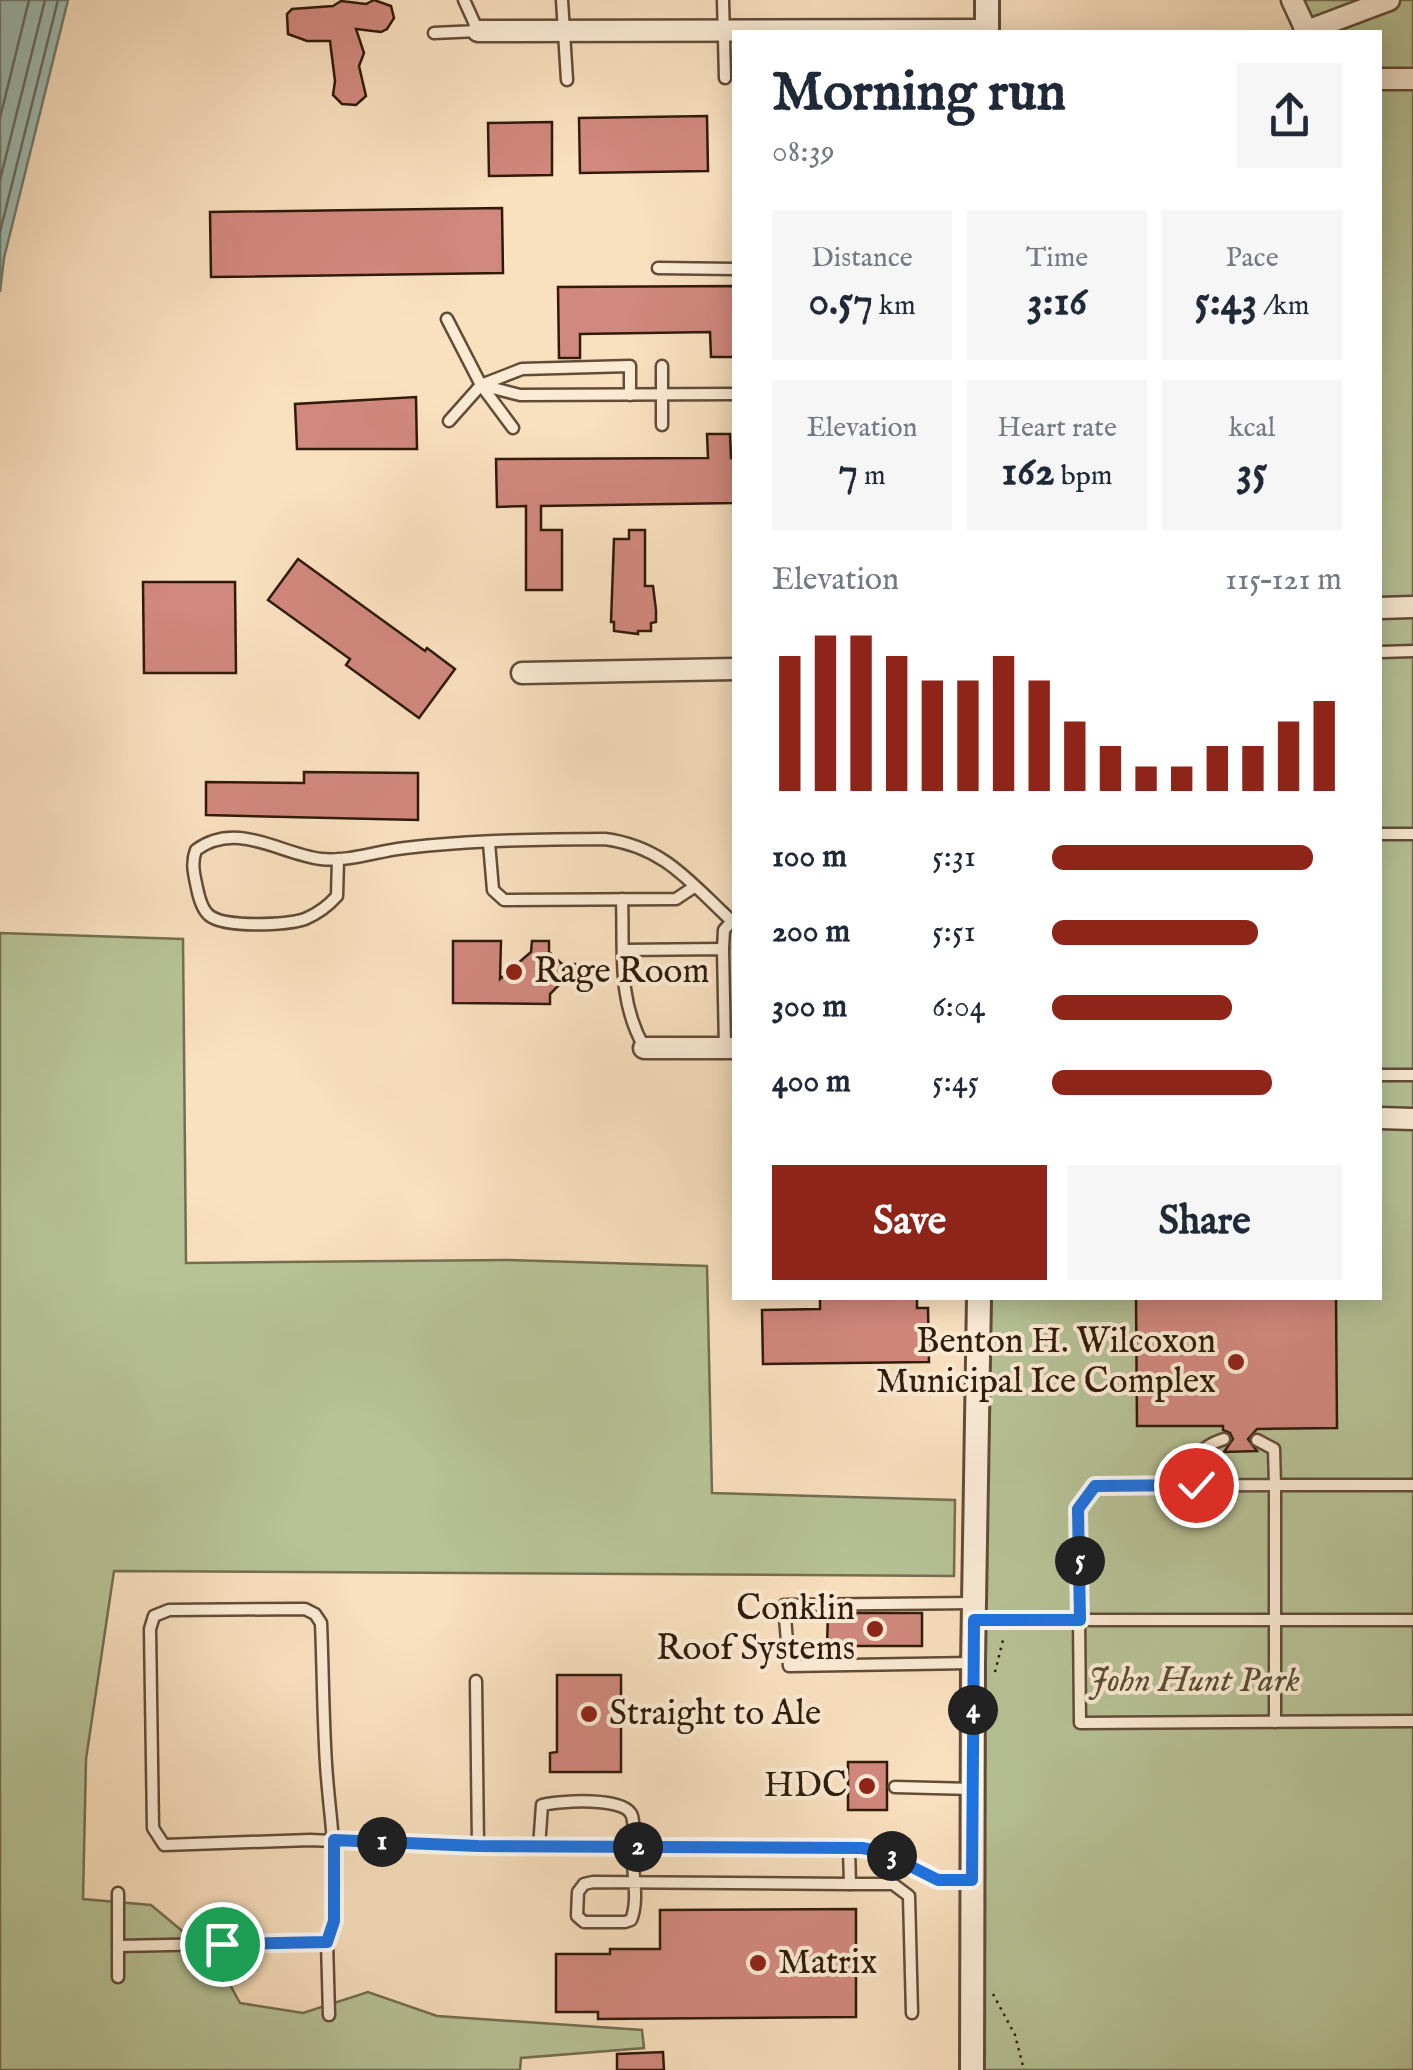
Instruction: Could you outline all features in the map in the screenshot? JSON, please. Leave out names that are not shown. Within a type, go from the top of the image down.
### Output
[{"type":"street","points":[[987,0],[987,30]]},
{"type":"street","points":[[1292,0],[1305,30]]},
{"type":"street","points":[[1308,30],[1388,0]]},
{"type":"street","points":[[478,30],[732,30]]},
{"type":"street","points":[[1382,78],[1413,79]]},
{"type":"street","points":[[1382,608],[1413,608]]},
{"type":"street","points":[[522,672],[732,668]]},
{"type":"street","points":[[644,1048],[730,1048]]},
{"type":"street","points":[[1382,1118],[1413,1119]]},
{"type":"street","points":[[972,2070],[979,1300]]},
{"type":"lane","points":[[434,33],[478,30],[464,0]]},
{"type":"lane","points":[[562,0],[567,80]]},
{"type":"lane","points":[[723,0],[726,78]]},
{"type":"lane","points":[[658,268],[732,269]]},
{"type":"lane","points":[[447,319],[481,385],[513,428]]},
{"type":"lane","points":[[449,421],[481,385],[522,369],[630,366],[630,395]]},
{"type":"lane","points":[[662,366],[662,425]]},
{"type":"lane","points":[[481,385],[520,395],[732,394]]},
{"type":"lane","points":[[1382,652],[1413,650]]},
{"type":"lane","points":[[1382,834],[1413,834]]},
{"type":"lane","points":[[338,859],[337,896],[328,906],[305,918],[282,922],[222,921],[207,915],[192,869],[196,850],[226,839],[251,838],[291,853],[338,859],[406,848],[489,843],[590,839],[634,843],[662,856],[732,921]]},
{"type":"lane","points":[[489,843],[493,890],[504,900],[676,898],[694,886]]},
{"type":"lane","points":[[622,899],[625,1004],[644,1048]]},
{"type":"lane","points":[[730,1048],[723,949],[724,930],[732,924]]},
{"type":"lane","points":[[624,950],[723,949]]},
{"type":"lane","points":[[1382,1075],[1413,1075]]},
{"type":"lane","points":[[1196,1485],[1200,1452],[1208,1444],[1224,1440]]},
{"type":"lane","points":[[1257,1440],[1274,1449],[1276,1722]]},
{"type":"lane","points":[[1413,1485],[1095,1486],[1078,1509],[1080,1722],[1413,1721]]},
{"type":"lane","points":[[973,1662],[789,1666],[784,1606],[974,1612],[1004,1620],[1413,1620]]},
{"type":"lane","points":[[330,2014],[327,1942],[334,1921],[334,1840],[326,1763],[322,1624],[305,1609],[169,1610],[154,1616],[150,1629],[154,1828],[164,1845],[334,1840],[539,1847],[849,1848],[882,1852],[938,1880],[972,1880]]},
{"type":"lane","points":[[476,1681],[478,1846]]},
{"type":"lane","points":[[896,1787],[972,1790]]},
{"type":"lane","points":[[539,1847],[542,1806],[615,1802],[628,1809],[632,1816],[632,1847],[634,1882],[635,1911],[631,1920],[584,1922],[577,1916],[578,1892],[584,1884],[634,1882],[893,1884],[909,1896],[912,2013]]},
{"type":"lane","points":[[849,1848],[850,1884]]},
{"type":"lane","points":[[118,1893],[118,1977]]},
{"type":"lane","points":[[118,1946],[327,1942]]},
{"type":"path","points":[[993,1676],[1004,1645],[1004,1620]]},
{"type":"path","points":[[991,1982],[994,2000],[1015,2035],[1024,2070]]},
{"type":"green space","name":"John Hunt Park","points":[[1292,0],[1413,0],[1413,2070],[973,2070],[977,1300],[1382,1300],[1382,30],[1303,30]]},
{"type":"green space","points":[[0,933],[183,939],[186,1263],[507,1260],[707,1266],[712,1493],[955,1500],[954,1576],[114,1571],[86,1759],[83,1899],[151,1905],[216,1959],[240,2003],[303,2013],[368,1992],[437,2016],[642,2030],[644,2048],[521,2058],[520,2070],[0,2070]]},
{"type":"water","points":[[0,0],[68,0],[4,258],[0,292]]},
{"type":"building","points":[[374,0],[391,6],[394,18],[381,32],[356,29],[364,53],[359,66],[366,96],[356,105],[342,104],[333,95],[330,41],[307,41],[288,34],[287,14],[292,9],[333,6],[341,1],[366,4]]},
{"type":"building","points":[[707,116],[708,171],[580,173],[579,118]]},
{"type":"building","points":[[552,122],[552,175],[489,176],[488,123]]},
{"type":"building","points":[[502,208],[503,273],[211,277],[210,212]]},
{"type":"building","points":[[732,286],[732,357],[711,357],[710,332],[580,334],[580,358],[559,358],[558,287]]},
{"type":"building","points":[[416,397],[417,449],[297,449],[295,404]]},
{"type":"building","points":[[707,434],[730,434],[732,503],[541,506],[541,530],[562,530],[562,590],[526,590],[526,506],[497,507],[496,459],[708,458]]},
{"type":"building","points":[[629,530],[645,530],[645,586],[653,586],[656,610],[651,631],[638,634],[614,631],[611,622],[614,539],[629,539]]},
{"type":"building","points":[[298,559],[455,669],[419,718],[346,665],[350,659],[268,600]]},
{"type":"building","points":[[143,582],[235,582],[236,673],[144,673]]},
{"type":"building","points":[[304,772],[418,773],[418,820],[206,815],[206,782],[304,783]]},
{"type":"building","name":"Rage Room","points":[[453,941],[501,941],[500,979],[531,952],[532,941],[549,941],[549,952],[562,964],[575,964],[576,981],[562,982],[550,994],[550,1004],[453,1003]]},
{"type":"building","points":[[820,1300],[917,1300],[917,1308],[928,1308],[929,1362],[763,1364],[762,1310],[820,1309]]},
{"type":"building","name":"Benton H. Wilcoxon Municipal Ice Complex","points":[[1136,1300],[1336,1300],[1337,1428],[1257,1429],[1248,1439],[1257,1451],[1224,1452],[1233,1439],[1223,1426],[1137,1426]]},
{"type":"building","name":"Conklin Roof Systems","points":[[828,1613],[922,1613],[922,1646],[827,1646]]},
{"type":"building","name":"Straight to Ale","points":[[557,1675],[621,1675],[621,1772],[550,1772],[550,1753],[557,1752]]},
{"type":"building","name":"HDC","points":[[848,1762],[887,1762],[887,1810],[848,1810]]},
{"type":"building","name":"Matrix","points":[[856,1909],[856,2017],[598,2019],[598,2012],[556,2012],[556,1954],[660,1949],[660,1910]]},
{"type":"building","points":[[663,2052],[664,2070],[617,2070],[617,2054]]},
{"type":"place","name":"Rage Room","points":[[514,972]]},
{"type":"place","name":"Benton H. Wilcoxon Municipal Ice Complex","points":[[1236,1362]]},
{"type":"place","name":"Conklin Roof Systems","points":[[875,1629]]},
{"type":"place","name":"Straight to Ale","points":[[589,1714]]},
{"type":"place","name":"HDC","points":[[867,1786]]},
{"type":"place","name":"Matrix","points":[[758,1963]]},
{"type":"route","points":[[222,1944],[327,1942],[334,1921],[334,1840],[478,1846],[862,1848],[899,1859],[938,1880],[972,1880],[974,1620],[1080,1620],[1078,1509],[1095,1486],[1196,1485]]}]
